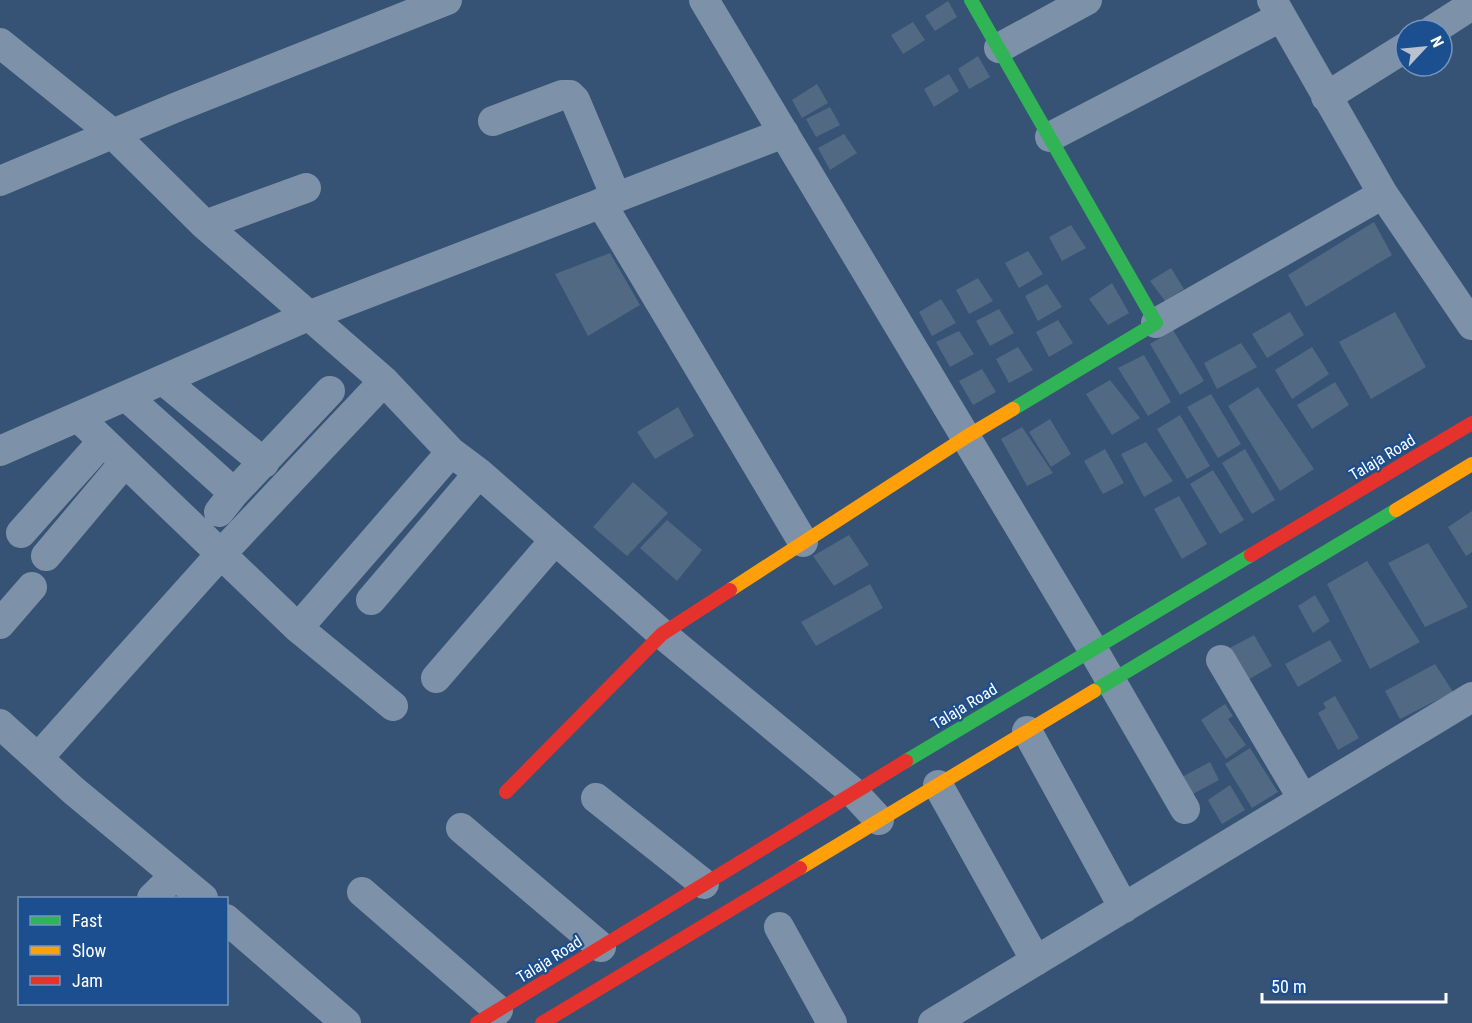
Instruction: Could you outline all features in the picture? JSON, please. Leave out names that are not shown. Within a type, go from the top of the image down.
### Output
[{"type":"main road","points":[[506,792],[662,634],[966,437],[1156,322],[971,0]]},
{"type":"main road","name":"Talaja Road","points":[[488,1017],[853,792],[1472,423]]},
{"type":"main road","points":[[542,1023],[1472,464]]},
{"type":"street","points":[[704,0],[1092,648],[1185,808]]},
{"type":"street","points":[[999,48],[1087,0]]},
{"type":"street","points":[[0,181],[443,1]]},
{"type":"street","points":[[1452,18],[1472,5]]},
{"type":"street","points":[[1050,137],[1277,8],[1383,194],[1472,326]]},
{"type":"street","points":[[0,43],[113,134],[205,225],[384,381],[451,452],[479,473],[662,634],[853,792],[879,820]]},
{"type":"street","points":[[1326,97],[1394,54]]},
{"type":"street","points":[[493,121],[562,95],[570,95],[575,100],[608,200],[803,542]]},
{"type":"street","points":[[0,451],[308,316],[784,133]]},
{"type":"street","points":[[205,225],[306,188]]},
{"type":"street","points":[[1156,322],[1383,194]]},
{"type":"street","points":[[163,380],[264,463]]},
{"type":"street","points":[[38,758],[220,555],[384,381]]},
{"type":"street","points":[[126,396],[227,503],[330,391]]},
{"type":"street","points":[[78,417],[298,628],[393,706]]},
{"type":"street","points":[[21,533],[103,441]]},
{"type":"street","points":[[298,628],[451,452]]},
{"type":"street","points":[[46,556],[124,462]]},
{"type":"street","points":[[371,600],[479,473]]},
{"type":"street","points":[[436,678],[555,540]]},
{"type":"street","points":[[0,624],[32,587]]},
{"type":"street","points":[[1221,660],[1303,799]]},
{"type":"street","points":[[933,1023],[1472,698]]},
{"type":"street","points":[[0,724],[202,897]]},
{"type":"street","points":[[1027,731],[1124,908]]},
{"type":"street","points":[[938,785],[1036,961]]},
{"type":"street","points":[[596,798],[704,884]]},
{"type":"street","points":[[461,828],[601,947]]},
{"type":"street","points":[[153,897],[175,875]]},
{"type":"street","points":[[362,892],[488,1017]]},
{"type":"street","points":[[228,921],[346,1023]]},
{"type":"street","points":[[779,927],[832,1023]]},
{"type":"building","points":[[948,1],[957,17],[935,31],[925,16]]},
{"type":"building","points":[[913,22],[925,40],[903,54],[891,35]]},
{"type":"building","points":[[978,56],[990,77],[969,89],[958,69]]},
{"type":"building","points":[[949,74],[959,91],[934,107],[924,89]]},
{"type":"building","points":[[817,84],[828,103],[802,118],[792,100]]},
{"type":"building","points":[[830,107],[840,125],[816,137],[806,119]]},
{"type":"building","points":[[844,134],[857,153],[830,170],[818,148]]},
{"type":"building","points":[[1374,222],[1392,255],[1306,307],[1288,275]]},
{"type":"building","points":[[1071,225],[1086,248],[1062,261],[1049,237]]},
{"type":"building","points":[[1028,251],[1043,274],[1019,288],[1005,263]]},
{"type":"building","points":[[610,253],[640,305],[588,336],[555,274]]},
{"type":"building","points":[[1171,268],[1184,289],[1165,301],[1150,281]]},
{"type":"building","points":[[978,278],[993,301],[969,314],[956,290]]},
{"type":"building","points":[[1112,283],[1129,313],[1108,325],[1089,299]]},
{"type":"building","points":[[1047,284],[1062,307],[1038,321],[1025,296]]},
{"type":"building","points":[[941,299],[956,323],[932,336],[919,312]]},
{"type":"building","points":[[999,309],[1014,333],[990,346],[976,321]]},
{"type":"building","points":[[1290,312],[1304,335],[1267,358],[1252,334]]},
{"type":"building","points":[[1395,312],[1426,367],[1371,399],[1339,342]]},
{"type":"building","points":[[1058,320],[1073,343],[1049,357],[1036,332]]},
{"type":"building","points":[[1173,330],[1204,381],[1180,395],[1150,344]]},
{"type":"building","points":[[959,331],[974,354],[950,367],[936,342]]},
{"type":"building","points":[[1241,343],[1257,367],[1217,389],[1204,363]]},
{"type":"building","points":[[1018,347],[1033,370],[1009,383],[996,359]]},
{"type":"building","points":[[1312,347],[1329,374],[1292,399],[1275,370]]},
{"type":"building","points":[[1144,355],[1171,402],[1148,416],[1118,368]]},
{"type":"building","points":[[982,369],[996,392],[973,405],[959,381]]},
{"type":"building","points":[[1110,380],[1140,418],[1112,435],[1086,394]]},
{"type":"building","points":[[1335,382],[1349,405],[1312,429],[1297,405]]},
{"type":"building","points":[[1258,387],[1314,469],[1280,491],[1228,406]]},
{"type":"building","points":[[1211,394],[1241,444],[1218,458],[1187,407]]},
{"type":"building","points":[[678,407],[694,436],[655,459],[637,432]]},
{"type":"building","points":[[1180,415],[1210,466],[1187,479],[1157,429]]},
{"type":"building","points":[[1050,419],[1071,454],[1051,467],[1029,432]]},
{"type":"building","points":[[1022,427],[1053,473],[1027,486],[1001,439]]},
{"type":"building","points":[[1146,442],[1173,481],[1144,497],[1121,454]]},
{"type":"building","points":[[1105,449],[1124,483],[1103,494],[1084,461]]},
{"type":"building","points":[[1245,449],[1275,500],[1252,514],[1222,463]]},
{"type":"building","points":[[1213,470],[1244,520],[1220,534],[1190,484]]},
{"type":"building","points":[[633,482],[668,513],[627,556],[593,527]]},
{"type":"building","points":[[1179,496],[1207,544],[1182,559],[1154,509]]},
{"type":"building","points":[[1472,511],[1472,552],[1466,556],[1448,527]]},
{"type":"building","points":[[667,520],[702,550],[677,581],[640,548]]},
{"type":"building","points":[[849,535],[869,565],[834,586],[813,556]]},
{"type":"building","points":[[1428,543],[1468,607],[1425,627],[1388,563]]},
{"type":"building","points":[[1367,561],[1420,642],[1370,669],[1327,584]]},
{"type":"building","points":[[870,584],[883,608],[816,646],[801,622]]},
{"type":"building","points":[[1315,595],[1330,621],[1313,633],[1298,606]]},
{"type":"building","points":[[1254,635],[1272,666],[1244,682],[1226,650]]},
{"type":"building","points":[[1330,640],[1342,661],[1298,687],[1285,664]]},
{"type":"building","points":[[1435,664],[1453,692],[1400,719],[1385,691]]},
{"type":"building","points":[[1335,696],[1359,738],[1338,750],[1318,713],[1326,708],[1323,703]]},
{"type":"building","points":[[1225,704],[1233,716],[1228,719],[1246,745],[1226,759],[1201,720]]},
{"type":"building","points":[[1250,748],[1278,792],[1252,808],[1225,764]]},
{"type":"building","points":[[1210,762],[1219,780],[1189,796],[1180,778]]},
{"type":"building","points":[[1230,785],[1245,810],[1222,824],[1208,800]]},
{"type":"traffic: fast","points":[[971,0],[1156,323],[1013,409]]},
{"type":"traffic: fast","points":[[1094,691],[1396,510]]},
{"type":"traffic: fast","points":[[906,761],[1251,555]]},
{"type":"traffic: slow","points":[[730,590],[1013,409]]},
{"type":"traffic: slow","points":[[1396,510],[1472,464]]},
{"type":"traffic: slow","points":[[800,868],[1094,691]]},
{"type":"traffic: jam","points":[[1251,555],[1472,423]]},
{"type":"traffic: jam","points":[[506,792],[662,634],[730,590]]},
{"type":"traffic: jam","points":[[477,1023],[906,761]]},
{"type":"traffic: jam","points":[[542,1023],[800,868]]}]
